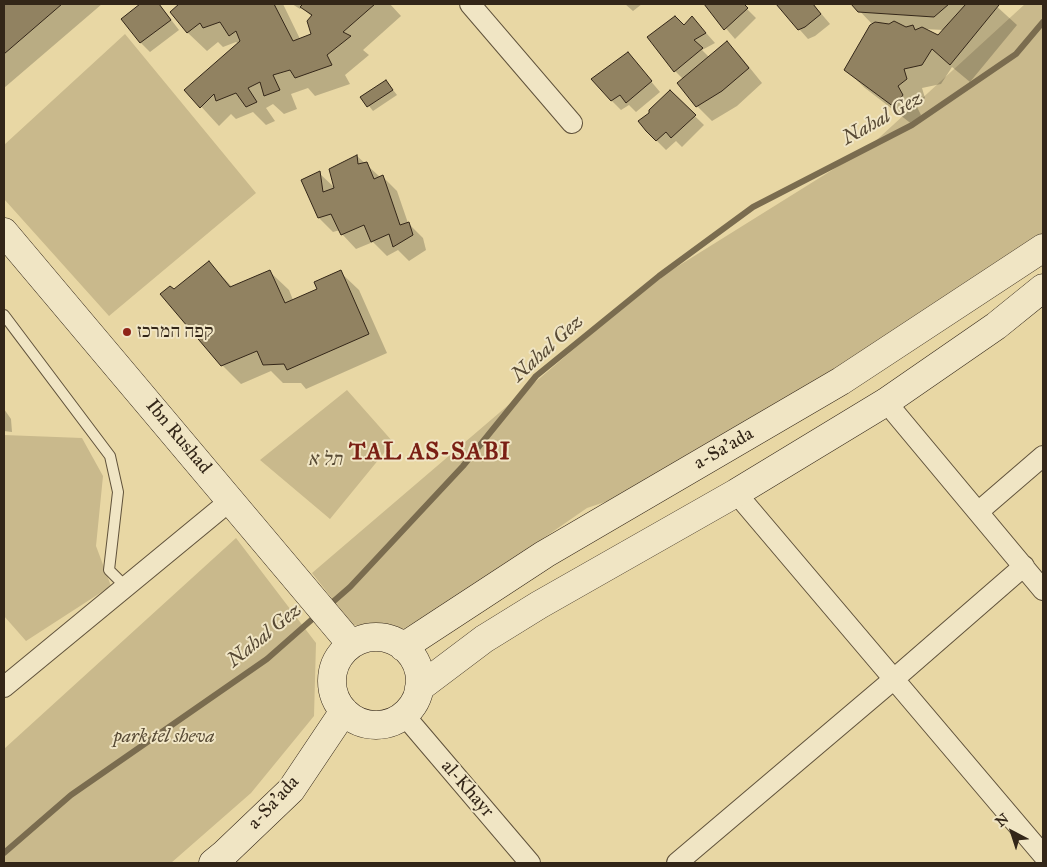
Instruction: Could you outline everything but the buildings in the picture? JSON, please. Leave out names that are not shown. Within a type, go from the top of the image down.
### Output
[{"type":"street","points":[[474,5],[572,123]]},
{"type":"street","name":"Ibn Rushad","points":[[4,232],[351,644]]},
{"type":"street","name":"a-Sa'ada","points":[[403,647],[545,554],[841,381],[1043,248]]},
{"type":"street","points":[[419,688],[484,639],[539,605],[736,493],[886,402],[996,326],[1043,288]]},
{"type":"street","points":[[886,402],[1043,590]]},
{"type":"street","points":[[978,512],[1043,456]]},
{"type":"street","points":[[736,493],[1043,855]]},
{"type":"street","points":[[4,687],[231,500]]},
{"type":"street","points":[[677,863],[1024,566]]},
{"type":"street","points":[[380,637],[398,643],[403,647],[410,653],[418,666],[420,679],[418,696],[411,710],[397,721],[382,726],[363,725],[349,718],[335,701],[332,694],[331,678],[335,663],[340,655],[351,644],[365,638],[380,637]]},
{"type":"street","name":"a-Sa'ada","points":[[213,863],[291,790],[344,711]]},
{"type":"street","name":"al-Khayr","points":[[404,715],[530,863]]},
{"type":"lane","points":[[4,315],[110,456],[118,492],[109,570],[126,586]]},
{"type":"green space","points":[[1025,4],[1043,4],[1043,244],[896,334],[608,501],[587,508],[477,584],[403,629],[353,625],[312,573],[651,283],[869,147]]},
{"type":"green space","points":[[125,34],[256,193],[109,316],[4,199],[4,145]]},
{"type":"green space","name":"תל א","points":[[347,390],[393,442],[330,519],[260,460]]},
{"type":"green space","points":[[4,435],[82,438],[103,476],[96,546],[111,586],[26,641],[4,616]]},
{"type":"green space","name":"park tel sheva","points":[[236,538],[316,643],[314,716],[251,793],[171,863],[4,863],[4,749]]},
{"type":"waterway","name":"Nahal Gez","points":[[327,607],[350,587],[463,466],[536,376],[659,276],[753,207],[912,125],[1016,54],[1043,22]]},
{"type":"waterway","name":"Nahal Gez","points":[[4,853],[71,795],[267,659],[317,615]]},
{"type":"place","name":"קפה המרכז","points":[[127,332]]},
{"type":"district","name":"TAL AS-SABI","points":[[430,453]]}]
